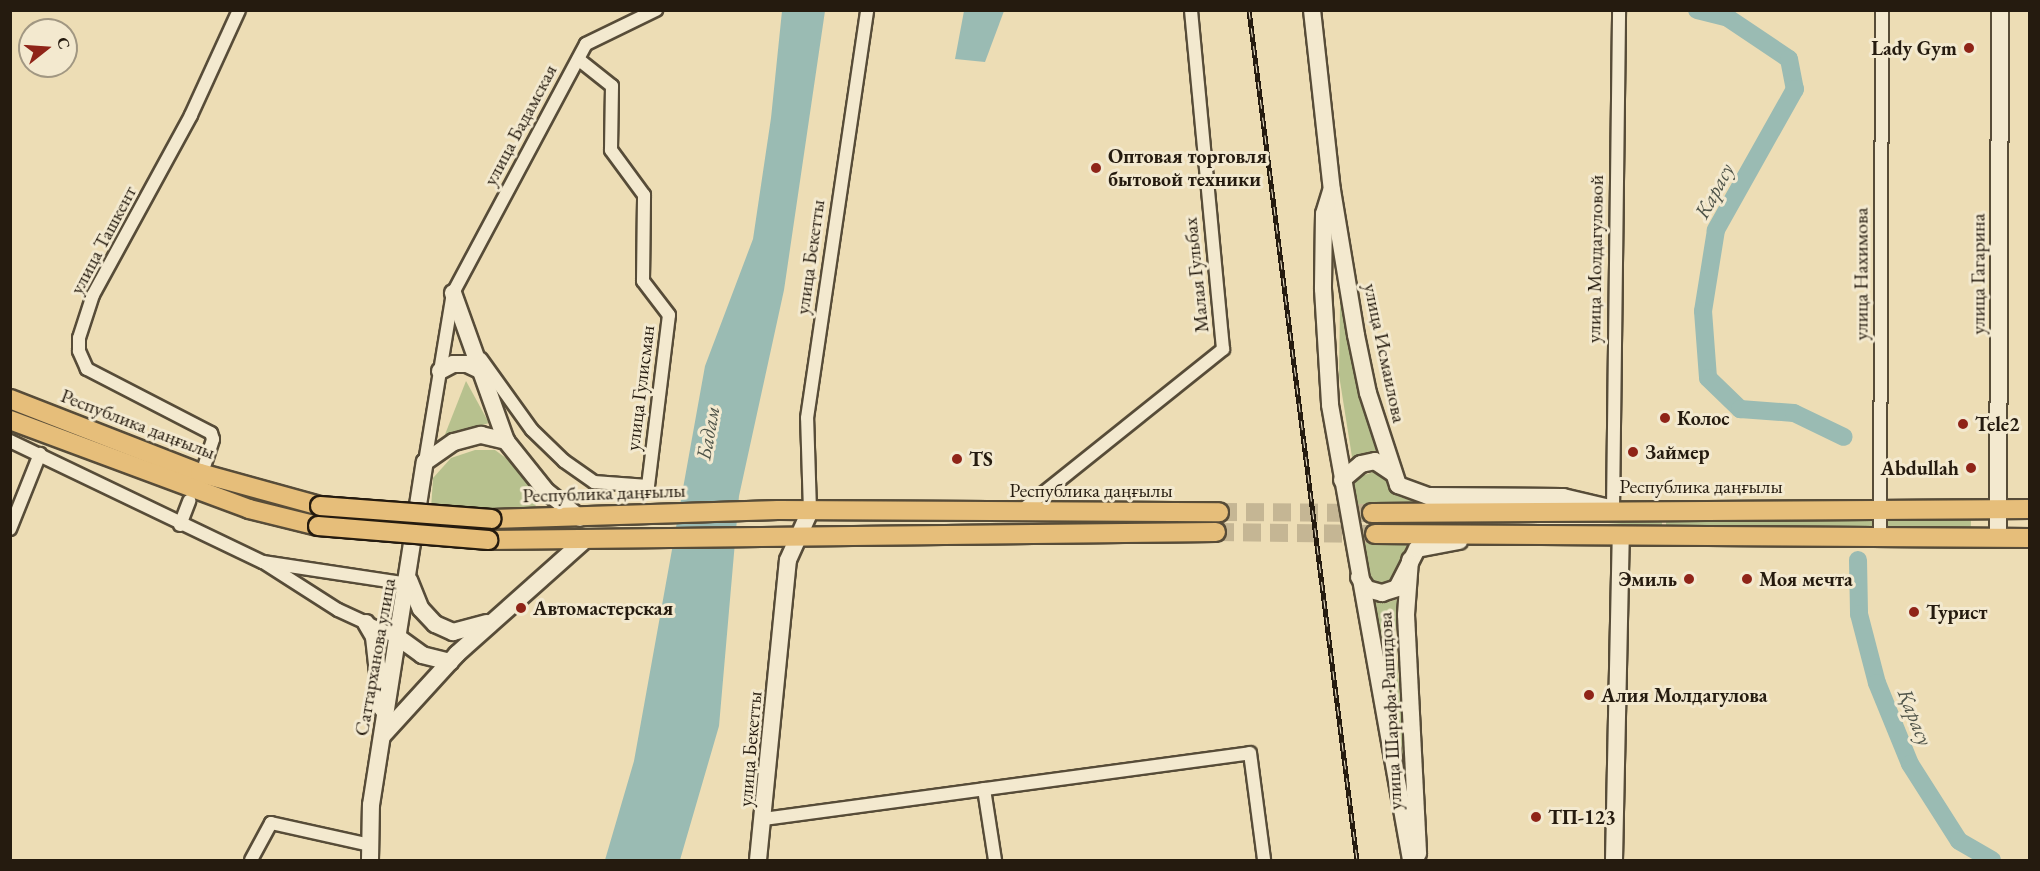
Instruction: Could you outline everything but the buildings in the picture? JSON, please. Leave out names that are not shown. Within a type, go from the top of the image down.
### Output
[{"type":"main road","name":"улица Исмаилова","points":[[1312,10],[1332,190],[1368,393],[1394,474]]},
{"type":"main road","name":"улица Гагарина","points":[[1998,537],[2000,10]]},
{"type":"main road","name":"улица Исмаилова","points":[[1332,190],[1324,214],[1323,289],[1330,405],[1357,573]]},
{"type":"main road","points":[[453,293],[506,441],[546,491],[580,518]]},
{"type":"main road","points":[[440,371],[453,364],[467,364],[480,370]]},
{"type":"main road","name":"Республика даңғылы","points":[[10,399],[200,473],[320,506],[492,519],[580,518],[638,513],[804,511],[1219,512]]},
{"type":"main road","name":"Республика даңғылы","points":[[10,420],[249,509],[318,526],[488,540],[584,541],[1216,532]]},
{"type":"main road","points":[[425,462],[454,442],[481,435],[506,441]]},
{"type":"main road","points":[[1342,480],[1361,464],[1375,461],[1394,474],[1398,485],[1428,496],[1563,497],[1613,508]]},
{"type":"main road","name":"Саттарханова улица","points":[[370,853],[371,805],[408,582],[425,462]]},
{"type":"main road","points":[[542,518],[546,491]]},
{"type":"main road","name":"Республика даңғылы","points":[[1372,513],[1613,508],[2030,509]]},
{"type":"main road","name":"улица Бекетты","points":[[758,861],[764,819],[788,560],[804,511]]},
{"type":"main road","points":[[1375,534],[2030,538]]},
{"type":"main road","points":[[1357,573],[1367,589],[1382,593],[1397,588],[1417,549],[1443,542],[1558,542],[1615,536]]},
{"type":"main road","points":[[1614,861],[1615,536]]},
{"type":"main road","points":[[384,729],[450,662],[584,541]]},
{"type":"main road","name":"улица Шарафа Рашидова","points":[[1410,560],[1406,615],[1419,861]]},
{"type":"main road","name":"улица Шарафа Рашидова","points":[[1357,573],[1411,861]]},
{"type":"main road","points":[[408,582],[421,609],[435,624],[453,632],[495,620]]},
{"type":"main road","points":[[366,623],[374,637],[384,729]]},
{"type":"main road","points":[[399,638],[422,655],[450,662]]},
{"type":"street","name":"улица Ташкент","points":[[205,464],[213,439],[211,433],[87,369],[79,351],[79,338],[93,295],[191,115],[239,10]]},
{"type":"street","name":"улица Бадамская","points":[[425,462],[453,293],[586,44],[656,10]]},
{"type":"street","name":"улица Бекетты","points":[[804,511],[807,418],[867,10]]},
{"type":"street","name":"Малая Гульбах","points":[[1020,512],[1223,350],[1191,10]]},
{"type":"street","name":"улица Молдагуловой","points":[[1613,508],[1619,10]]},
{"type":"street","name":"улица Нахимова","points":[[1880,537],[1882,10]]},
{"type":"street","name":"улица Гулисман","points":[[473,348],[532,430],[564,461],[594,482],[648,486],[669,315],[643,281],[644,195],[611,150],[612,86],[578,59]]},
{"type":"street","points":[[10,441],[180,525],[264,562],[315,595],[399,638]]},
{"type":"street","points":[[10,529],[40,454]]},
{"type":"street","points":[[180,525],[189,501]]},
{"type":"street","points":[[264,562],[408,582]]},
{"type":"street","points":[[315,595],[323,570]]},
{"type":"street","points":[[764,819],[1250,753],[1264,861]]},
{"type":"street","points":[[984,789],[995,861]]},
{"type":"street","points":[[251,861],[271,823],[370,853]]},
{"type":"green space","points":[[1341,240],[1380,452],[1352,457],[1339,375]]},
{"type":"green space","points":[[466,381],[489,423],[444,437]]},
{"type":"green space","points":[[475,450],[495,450],[522,470],[537,497],[535,509],[525,514],[431,509],[433,478],[451,458]]},
{"type":"green space","points":[[1376,471],[1385,475],[1400,497],[1419,503],[1358,504],[1354,485],[1359,477]]},
{"type":"green space","points":[[1662,516],[1662,527],[1581,521]]},
{"type":"green space","points":[[1666,516],[1873,516],[1873,526],[1666,526]]},
{"type":"green space","points":[[1887,517],[1971,518],[1971,528],[1887,527]]},
{"type":"green space","points":[[1436,535],[1412,544],[1393,581],[1382,585],[1370,580],[1362,537]]},
{"type":"green space","points":[[1398,599],[1395,634],[1407,787],[1371,601],[1386,603]]},
{"type":"water","name":"Бадам","points":[[782,11],[825,11],[784,290],[739,496],[719,726],[680,860],[605,860],[634,761],[705,366],[753,239],[771,118]]},
{"type":"water","points":[[964,11],[1004,11],[985,62],[955,59]]},
{"type":"waterway","name":"Карасу","points":[[1697,10],[1728,18],[1789,59],[1795,89],[1716,230],[1703,311],[1708,378],[1740,409],[1794,413],[1844,437]]},
{"type":"waterway","name":"Қарасу","points":[[1858,560],[1859,614],[1877,683],[1910,764],[1959,841],[1992,860]]},
{"type":"tunnel","points":[[1219,512],[1372,513]]},
{"type":"tunnel","points":[[1216,532],[1375,534]]},
{"type":"railway","points":[[1249,10],[1357,860]]},
{"type":"place","name":"Lady Gym","points":[[1969,48]]},
{"type":"place","name":"Оптовая торговля бытовой техники","points":[[1096,168]]},
{"type":"place","name":"Колос","points":[[1665,418]]},
{"type":"place","name":"Tele2","points":[[1963,424]]},
{"type":"place","name":"Займер","points":[[1633,452]]},
{"type":"place","name":"TS","points":[[957,459]]},
{"type":"place","name":"Аbdullah","points":[[1971,468]]},
{"type":"place","name":"Эмиль","points":[[1689,579]]},
{"type":"place","name":"Моя мечта","points":[[1747,579]]},
{"type":"place","name":"Автомастерская","points":[[521,608]]},
{"type":"place","name":"Турист","points":[[1914,612]]},
{"type":"place","name":"Алия Молдагулова","points":[[1589,695]]},
{"type":"place","name":"ТП-123","points":[[1536,817]]}]
